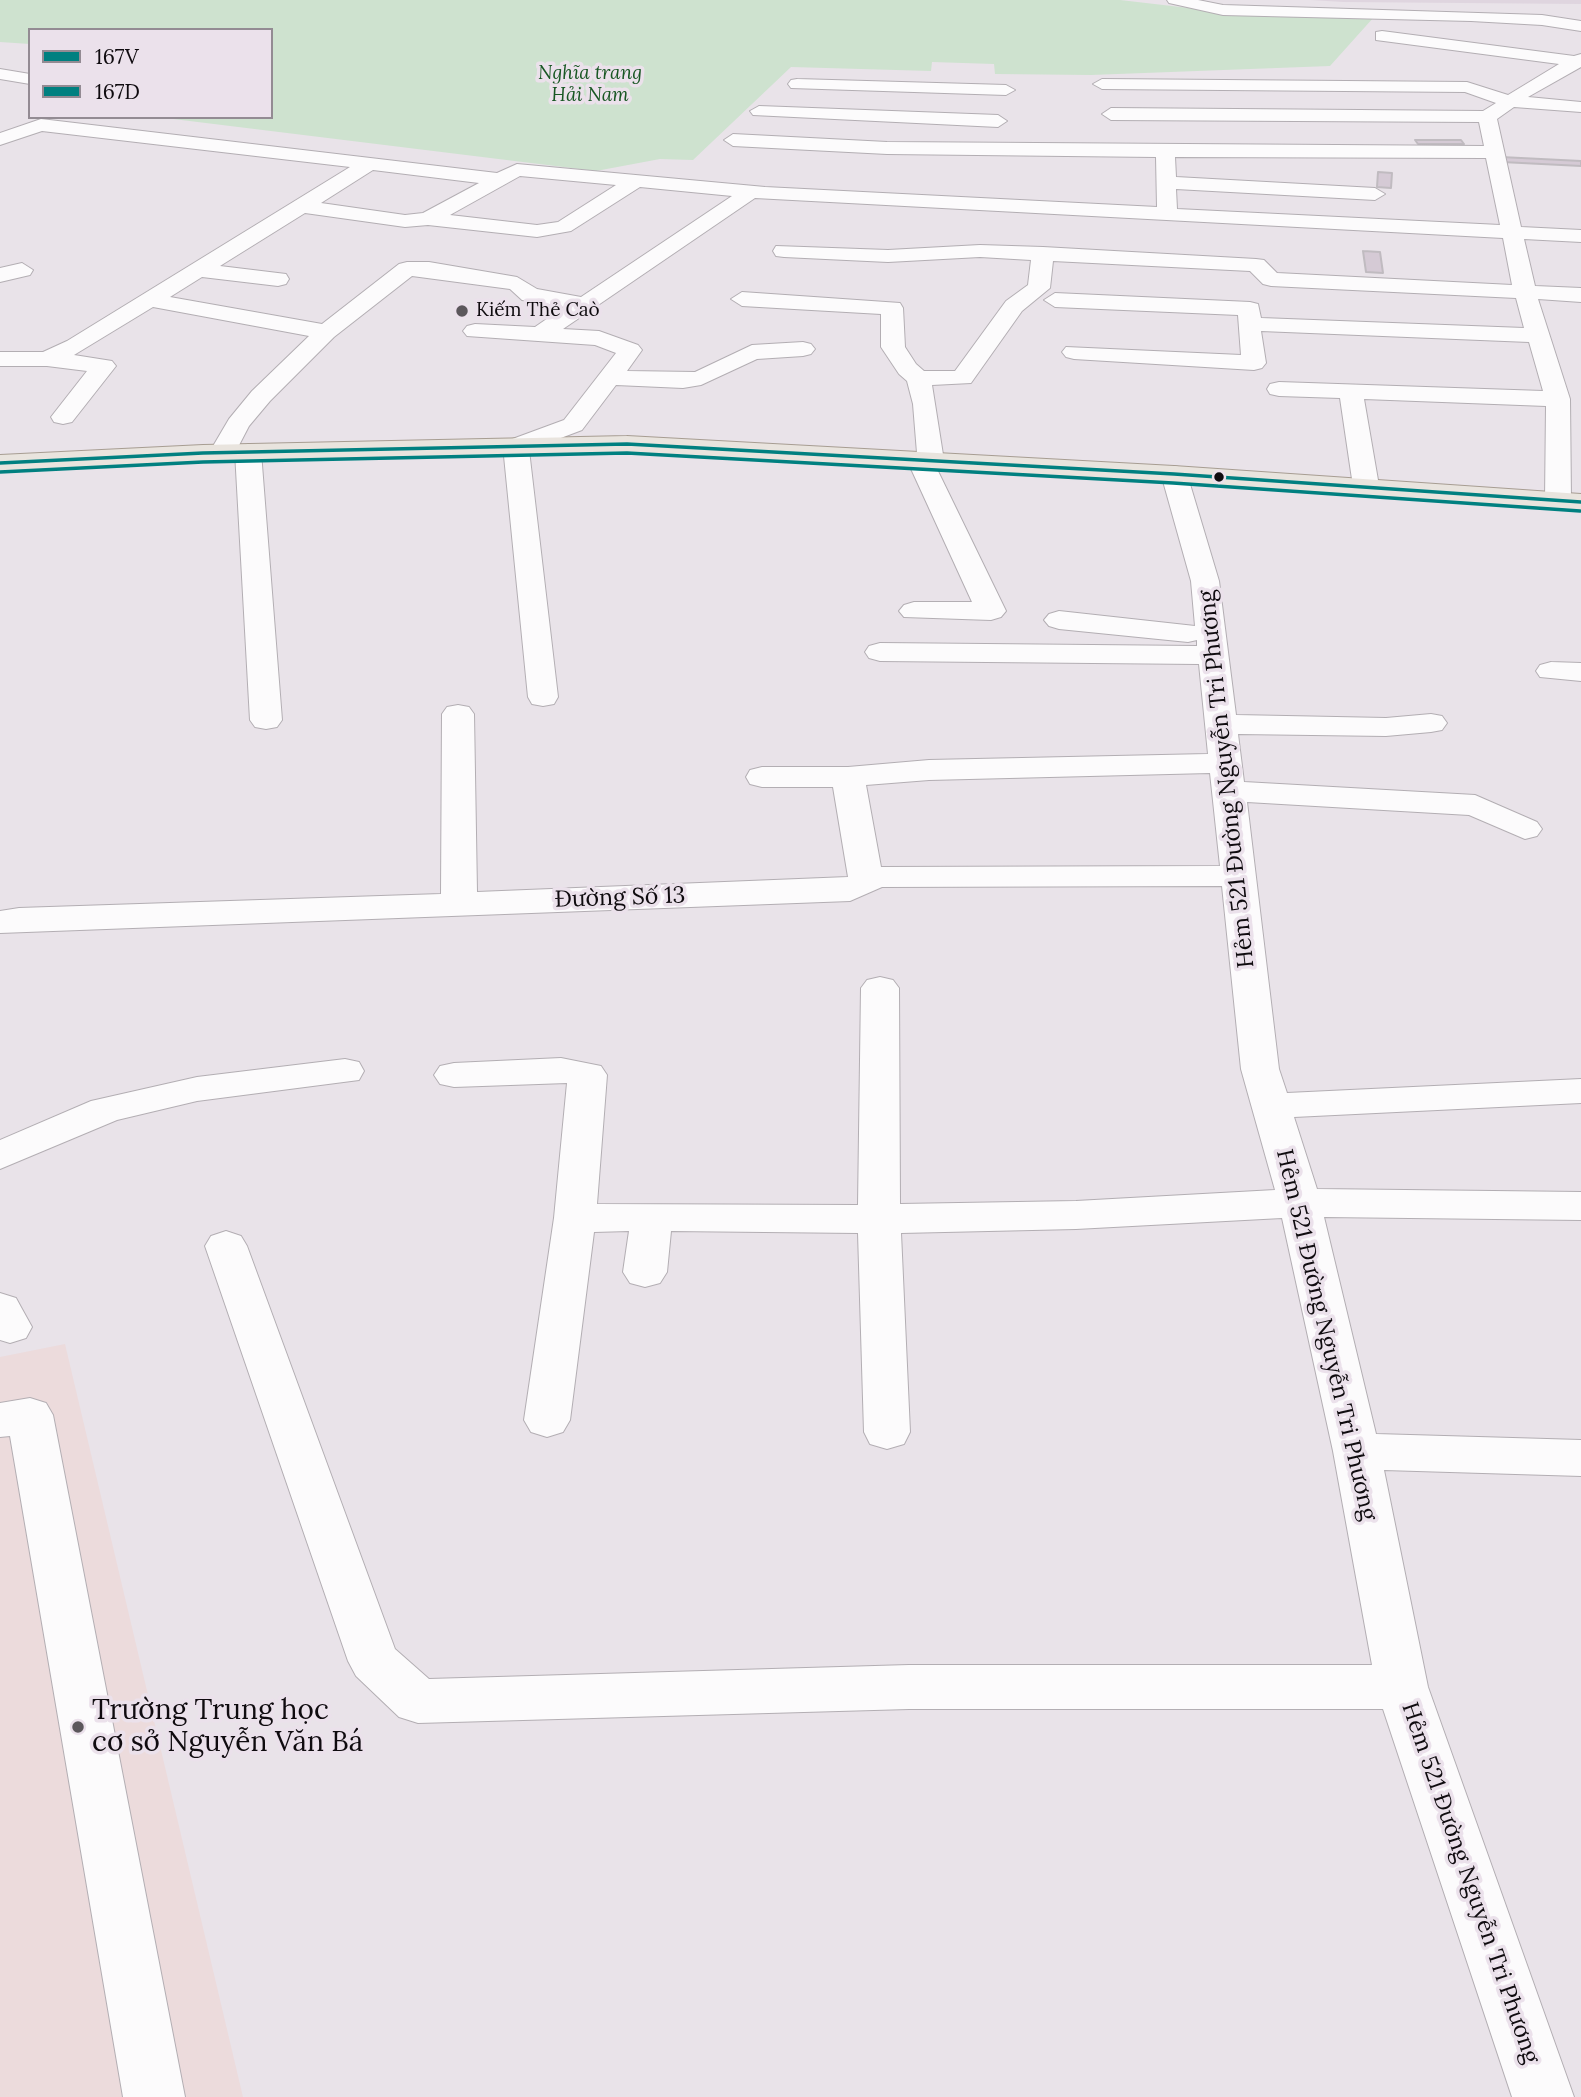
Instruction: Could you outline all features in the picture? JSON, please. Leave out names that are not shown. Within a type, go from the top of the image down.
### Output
[{"type":"main road","points":[[0,463],[235,452],[627,444],[1174,474],[1569,501]]},
{"type":"street","points":[[1175,0],[1223,10],[1471,16],[1542,20],[1581,26]]},
{"type":"street","points":[[1439,44],[1471,16]]},
{"type":"street","points":[[1382,36],[1580,61]]},
{"type":"street","points":[[1102,84],[1506,86],[1537,83],[1580,61]]},
{"type":"street","points":[[1421,68],[1506,86],[1581,107]]},
{"type":"street","points":[[0,74],[28,79]]},
{"type":"street","points":[[797,84],[1006,90]]},
{"type":"street","points":[[1506,86],[1487,117],[1525,292],[1558,399],[1569,501]]},
{"type":"street","points":[[867,199],[910,88]]},
{"type":"street","points":[[759,111],[998,121]]},
{"type":"street","points":[[1111,114],[1487,117]]},
{"type":"street","points":[[0,139],[41,125],[496,179]]},
{"type":"street","points":[[733,140],[882,161],[1165,151],[1494,152]]},
{"type":"street","points":[[1165,151],[1167,214]]},
{"type":"street","points":[[47,359],[149,300],[371,163]]},
{"type":"street","points":[[428,219],[496,179],[517,170],[751,192],[1581,236]]},
{"type":"street","points":[[302,206],[405,221],[428,219],[537,230],[564,227],[636,181]]},
{"type":"street","points":[[1166,182],[1375,194]]},
{"type":"street","points":[[540,334],[751,192]]},
{"type":"street","points":[[784,251],[888,256],[980,251],[1043,253],[1256,265],[1271,279],[1581,295]]},
{"type":"street","points":[[780,300],[821,253]]},
{"type":"street","points":[[918,378],[962,378],[1014,306],[1039,288],[1043,253]]},
{"type":"street","points":[[266,720],[265,673],[235,452],[238,424],[261,396],[326,332],[400,272],[417,268],[517,285],[530,295],[585,304]]},
{"type":"street","points":[[0,275],[22,270]]},
{"type":"street","points":[[198,270],[278,279]]},
{"type":"street","points":[[742,299],[892,308],[893,348],[907,369],[918,378],[925,404],[926,460],[991,611],[914,611]]},
{"type":"street","points":[[149,300],[326,332]]},
{"type":"street","points":[[1055,300],[1250,309],[1249,324],[1254,363],[1074,352]]},
{"type":"street","points":[[1249,324],[1538,335]]},
{"type":"street","points":[[475,331],[599,338],[630,350],[573,425],[516,446],[543,697]]},
{"type":"street","points":[[610,377],[683,381],[701,378],[752,352],[803,349]]},
{"type":"street","points":[[0,359],[47,359],[104,366],[63,417]]},
{"type":"street","points":[[1279,389],[1558,399]]},
{"type":"street","points":[[1351,393],[1366,486]]},
{"type":"street","name":"Hẻm 521 Đường Nguyễn Tri Phương","points":[[1174,474],[1205,581],[1261,1069],[1300,1203],[1357,1451],[1402,1687],[1543,2097]]},
{"type":"street","points":[[1059,620],[1212,645]]},
{"type":"street","points":[[880,652],[1212,645]]},
{"type":"street","points":[[1551,671],[1581,672]]},
{"type":"street","points":[[458,714],[458,904]]},
{"type":"street","points":[[762,777],[848,777],[929,770],[1225,759],[1386,727],[1431,723]]},
{"type":"street","points":[[1225,759],[1475,806],[1525,829]]},
{"type":"street","points":[[848,777],[858,886]]},
{"type":"street","name":"Đường Số 13","points":[[0,922],[19,919],[458,904],[858,886],[875,877],[1238,876]]},
{"type":"street","points":[[880,988],[879,1219],[887,1432]]},
{"type":"street","points":[[454,1075],[561,1070],[587,1075],[575,1218],[547,1420]]},
{"type":"street","points":[[0,1156],[105,1110],[198,1089],[345,1072]]},
{"type":"street","points":[[1271,1106],[1581,1091]]},
{"type":"street","points":[[575,1218],[879,1219],[1076,1215],[1300,1203],[1581,1206]]},
{"type":"street","points":[[645,1272],[652,1217]]},
{"type":"street","points":[[226,1246],[374,1661],[418,1701],[909,1688],[1402,1687]]},
{"type":"street","points":[[0,1420],[30,1415],[154,2097]]},
{"type":"street","points":[[1357,1451],[1581,1458]]},
{"type":"shaded area","points":[[1311,0],[1581,0],[1581,4],[1343,2]]},
{"type":"shaded area","name":"Trường Trung học cơ sở Nguyễn Văn Bá","points":[[65,1344],[243,2097],[0,2097],[0,1357]]},
{"type":"green space","name":"Nghĩa trang Hải Nam","points":[[0,0],[1120,0],[1215,11],[1374,17],[1330,66],[1091,75],[995,74],[994,64],[932,62],[931,71],[791,67],[693,160],[660,159],[596,171],[173,119],[273,119],[273,28],[28,28],[28,44],[0,42]]},
{"type":"building","points":[[1415,140],[1461,140],[1464,144],[1418,144]]},
{"type":"building","points":[[1501,157],[1581,161],[1581,166],[1502,162]]},
{"type":"building","points":[[1378,172],[1392,173],[1391,188],[1377,187]]},
{"type":"building","points":[[1363,251],[1380,252],[1383,273],[1366,272]]},
{"type":"transit line","name":"167V","points":[[0,463],[203,453],[627,444],[1174,474],[1581,502]]},
{"type":"transit line","name":"167D","points":[[0,472],[203,462],[627,453],[1173,483],[1580,511]]},
{"type":"place","name":"Kiếm Thẻ Caò","points":[[462,311]]},
{"type":"place","name":"Trường Trung học cơ sở Nguyễn Văn Bá","points":[[78,1727]]}]
